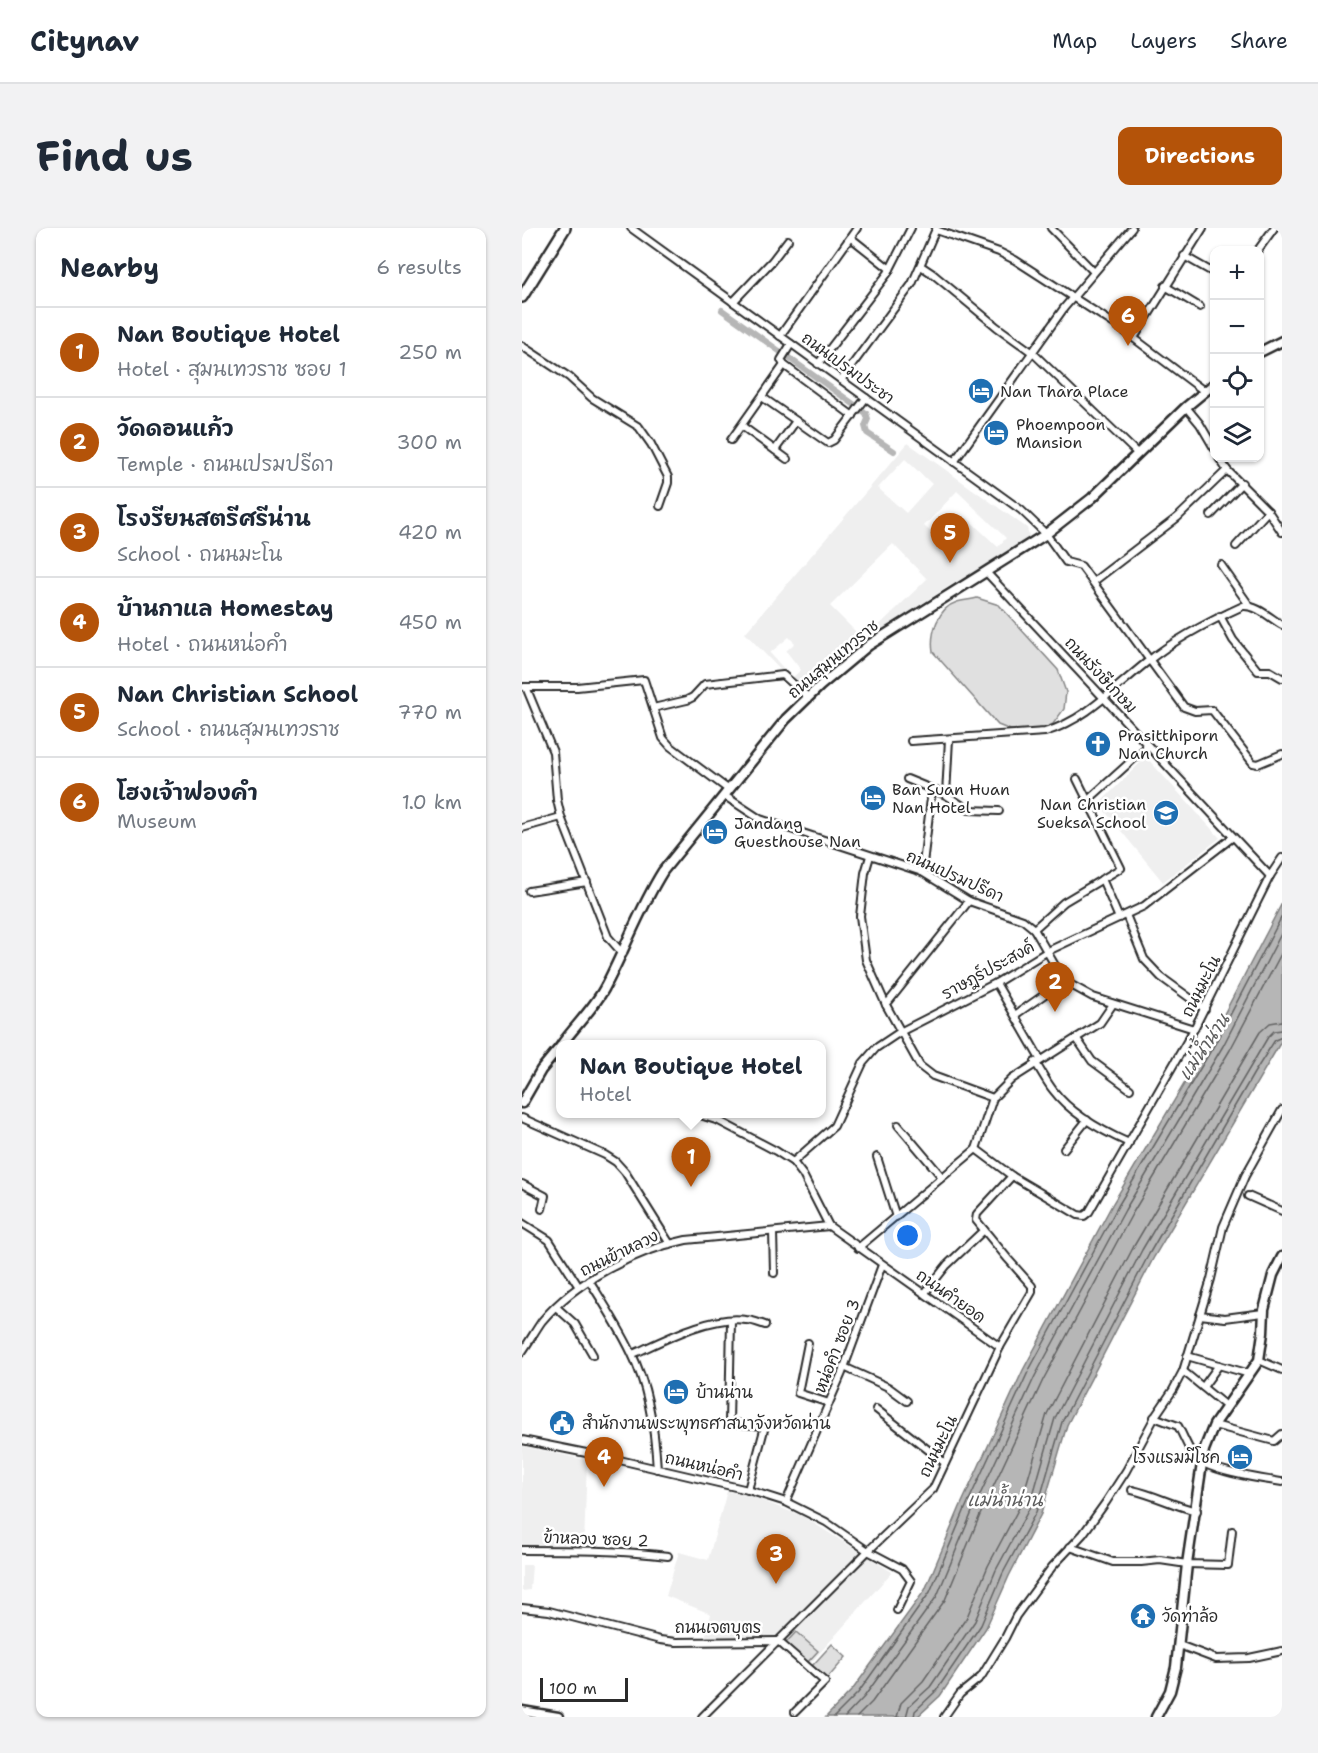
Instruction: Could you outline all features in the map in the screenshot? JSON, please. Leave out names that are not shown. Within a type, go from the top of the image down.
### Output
[{"type":"main road","points":[[522,297],[565,228]]},
{"type":"street","name":"ถนนเปรมประชา","points":[[631,228],[1021,510],[1046,534],[1066,562],[1080,566],[1184,707],[1195,711],[1212,710],[1217,714],[1253,763],[1258,764],[1282,754]]},
{"type":"street","points":[[780,336],[857,228]]},
{"type":"street","points":[[818,364],[890,269],[911,228]]},
{"type":"street","points":[[1051,228],[1094,272]]},
{"type":"street","points":[[954,462],[1073,296],[1132,228]]},
{"type":"street","points":[[1134,338],[1203,228]]},
{"type":"street","points":[[1261,246],[1274,228]]},
{"type":"street","points":[[841,380],[912,284],[936,229],[999,252],[1073,296],[1134,338],[1204,391]]},
{"type":"street","points":[[851,238],[890,269]]},
{"type":"street","points":[[733,302],[772,261],[788,240]]},
{"type":"street","points":[[1184,256],[1210,270]]},
{"type":"street","points":[[921,266],[1033,353],[1138,454]]},
{"type":"street","points":[[1165,286],[1200,307]]},
{"type":"street","points":[[1264,350],[1282,341]]},
{"type":"street","points":[[731,440],[762,396],[791,344]]},
{"type":"street","points":[[522,346],[569,377],[592,398],[639,426],[668,477],[660,506]]},
{"type":"street","points":[[783,362],[853,416]]},
{"type":"street","name":"ถนนสุมนเทวราช","points":[[565,1040],[603,992],[623,954],[646,898],[663,871],[786,719],[869,645],[1046,534],[1092,498],[1186,407],[1210,387]]},
{"type":"street","points":[[762,396],[828,443],[834,440],[866,398]]},
{"type":"street","points":[[1186,407],[1200,423],[1210,440]]},
{"type":"street","points":[[775,450],[796,421]]},
{"type":"street","points":[[742,426],[787,459]]},
{"type":"street","points":[[1222,462],[1268,511],[1282,532]]},
{"type":"street","points":[[1093,582],[1178,517],[1227,470]]},
{"type":"street","points":[[1211,515],[1242,483]]},
{"type":"street","points":[[1236,546],[1268,511]]},
{"type":"street","points":[[1221,566],[1249,605],[1282,625]]},
{"type":"street","name":"ถนนรังษีเกษม","points":[[986,572],[1270,876]]},
{"type":"street","points":[[911,741],[1045,732],[1061,727],[1075,720],[1105,698],[1148,660],[1220,616],[1249,605]]},
{"type":"street","points":[[1220,616],[1233,640],[1257,671],[1270,671],[1282,678]]},
{"type":"street","points":[[653,708],[687,700],[705,684],[783,675],[808,697]]},
{"type":"street","name":"ถนนเปรมปรีดา","points":[[524,687],[577,687],[644,680],[663,738],[760,819],[922,872],[969,901],[1023,920],[1034,929],[1064,981]]},
{"type":"street","points":[[524,687],[553,752],[557,800],[561,817],[608,937],[623,954]]},
{"type":"street","points":[[946,795],[949,739]]},
{"type":"street","points":[[1087,801],[1148,746]]},
{"type":"street","points":[[907,779],[946,795],[969,810],[999,811]]},
{"type":"street","points":[[1034,929],[1064,902],[1121,868],[1077,779]]},
{"type":"street","points":[[922,872],[932,790]]},
{"type":"street","points":[[522,828],[561,817]]},
{"type":"street","name":"ราษฎร์ประสงค์","points":[[793,1161],[834,1126],[863,1063],[876,1048],[900,1032],[996,983],[1048,951],[1144,906],[1233,837]]},
{"type":"street","points":[[870,856],[865,873],[860,916],[866,960],[886,1005],[920,1066],[933,1076],[993,1098]]},
{"type":"street","name":"ถนนมะโน","points":[[1113,1004],[1194,1029],[1270,876],[1282,858]]},
{"type":"street","points":[[1102,879],[1119,918]]},
{"type":"street","points":[[529,891],[586,882]]},
{"type":"street","points":[[886,1005],[969,901]]},
{"type":"street","points":[[1126,915],[1144,959],[1161,977],[1205,1009]]},
{"type":"street","points":[[858,1248],[976,1149],[993,1098],[1012,1078],[1100,1023],[1113,1004],[1064,981],[1015,1015]]},
{"type":"street","points":[[996,983],[1054,1091],[1087,1120],[1105,1132],[1129,1143]]},
{"type":"street","points":[[976,1149],[1012,1176],[1078,1215],[1084,1216],[1089,1212],[1194,1029]]},
{"type":"street","points":[[1077,1039],[1092,1061],[1130,1089]]},
{"type":"street","name":"ถนนสุมนเทวราช","points":[[523,1098],[541,1070],[556,1059]]},
{"type":"street","points":[[944,1717],[960,1694],[981,1677],[1016,1616],[1052,1567],[1083,1534],[1106,1502],[1126,1471],[1154,1417],[1173,1390],[1183,1371],[1223,1227],[1245,1176],[1282,1110]]},
{"type":"street","points":[[522,1118],[616,1162],[625,1172],[670,1244]]},
{"type":"street","name":"ถนนคำยอด","points":[[709,1118],[776,1150],[793,1161],[803,1175],[829,1226],[1000,1347]]},
{"type":"street","points":[[1064,1149],[1087,1120]]},
{"type":"street","points":[[898,1125],[942,1177]]},
{"type":"street","points":[[877,1157],[896,1217]]},
{"type":"street","points":[[924,1294],[946,1265],[984,1230],[976,1220],[977,1214],[1012,1176]]},
{"type":"street","points":[[522,1184],[544,1196],[542,1209]]},
{"type":"street","points":[[1248,1196],[1282,1211]]},
{"type":"street","points":[[522,1223],[549,1240],[579,1287]]},
{"type":"street","name":"ถนนข้าหลวง","points":[[522,1352],[543,1321],[556,1307],[579,1287],[626,1260],[670,1244],[829,1226]]},
{"type":"street","name":"ถนนมะโน","points":[[702,1717],[933,1489],[1000,1347],[1032,1292],[1032,1286],[984,1230]]},
{"type":"street","points":[[773,1232],[774,1273]]},
{"type":"street","points":[[1156,1717],[1174,1679],[1187,1564],[1197,1511],[1204,1450],[1214,1425],[1259,1360],[1263,1313],[1273,1275],[1282,1257]]},
{"type":"street","name":"หน่อคำ ซอย 3","points":[[786,1502],[844,1367],[882,1265]]},
{"type":"street","points":[[589,1281],[633,1354],[649,1407],[655,1436],[657,1469]]},
{"type":"street","points":[[556,1307],[574,1324],[593,1355]]},
{"type":"street","points":[[1200,1315],[1225,1318],[1263,1313]]},
{"type":"street","points":[[633,1354],[676,1334],[709,1324],[745,1319],[765,1325]]},
{"type":"street","points":[[731,1320],[729,1423],[765,1426],[748,1490]]},
{"type":"street","points":[[808,1343],[798,1393],[829,1403]]},
{"type":"street","points":[[1187,1356],[1250,1374]]},
{"type":"street","points":[[1259,1360],[1282,1370]]},
{"type":"street","points":[[1203,1387],[1219,1365]]},
{"type":"street","points":[[844,1367],[888,1387],[907,1401]]},
{"type":"street","points":[[1183,1371],[1227,1407]]},
{"type":"street","points":[[876,1409],[945,1463]]},
{"type":"street","points":[[1154,1417],[1178,1426],[1194,1456],[1203,1463],[1246,1476],[1282,1482]]},
{"type":"street","points":[[1214,1425],[1274,1441],[1282,1434]]},
{"type":"street","name":"ถนนหน่อคำ","points":[[522,1440],[748,1490],[786,1502],[826,1522],[868,1551],[902,1569],[911,1581],[897,1610]]},
{"type":"street","points":[[1132,1490],[1151,1494],[1177,1506],[1197,1511]]},
{"type":"street","points":[[1070,1547],[1113,1562],[1160,1560],[1187,1564],[1228,1565],[1232,1530]]},
{"type":"street","name":"ข้าหลวง ซอย 2","points":[[522,1550],[634,1552],[668,1556]]},
{"type":"street","name":"ถนนเจตบุตร","points":[[522,1608],[549,1611],[660,1640],[676,1642],[778,1641],[825,1682],[795,1712]]},
{"type":"street","points":[[1179,1645],[1216,1659],[1249,1658],[1282,1652]]},
{"type":"street","points":[[522,1711],[558,1717]]},
{"type":"shaded area","points":[[908,443],[1027,528],[1029,536],[1021,544],[949,586],[873,635],[840,661],[804,695],[745,633]],"holes":[[[905,459],[932,484],[906,513],[878,488]],[[957,491],[1006,538],[998,547],[967,518],[943,543],[924,526]],[[893,544],[927,579],[864,640],[830,606]],[[789,637],[795,643],[786,651],[801,670],[792,678],[770,653]]]},
{"type":"shaded area","points":[[977,598],[999,605],[1058,670],[1066,692],[1064,709],[1053,724],[1038,732],[1018,733],[998,725],[933,652],[934,629],[940,615],[950,605]]},
{"type":"shaded area","points":[[1146,757],[1220,838],[1163,882],[1099,804]]},
{"type":"shaded area","points":[[522,1446],[587,1460],[584,1546],[522,1546]]},
{"type":"shaded area","points":[[727,1491],[750,1496],[802,1516],[892,1572],[808,1666],[773,1637],[705,1638],[711,1614],[666,1596],[679,1552],[708,1560]]},
{"type":"shaded area","points":[[522,1565],[532,1565],[530,1590],[522,1591]]},
{"type":"shaded area","points":[[796,1632],[818,1651],[807,1663],[785,1644]]},
{"type":"shaded area","points":[[832,1644],[846,1657],[827,1679],[812,1666]]},
{"type":"water","name":"แม่น้ำน่าน","points":[[1282,903],[1282,1040],[1154,1257],[1067,1425],[1041,1514],[1009,1576],[986,1628],[940,1696],[917,1717],[826,1717],[853,1689],[925,1590],[960,1507],[1023,1370],[1113,1203],[1211,1039]]},
{"type":"waterway","points":[[722,310],[866,413],[867,433],[894,451]]},
{"type":"place","name":"โฮงเจ้าฟองคำ","points":[[1128,346]]},
{"type":"place","name":"Nan Thara Place","points":[[981,391]]},
{"type":"place","name":"Phoempoon Mansion","points":[[996,433]]},
{"type":"place","name":"Nan Christian School","points":[[950,563]]},
{"type":"place","name":"Prasitthiporn Nan Church","points":[[1098,744]]},
{"type":"place","name":"Ban Suan Huan Nan Hotel","points":[[873,798]]},
{"type":"place","name":"Nan Christian Sueksa School","points":[[1166,813]]},
{"type":"place","name":"Jandang Guesthouse Nan","points":[[715,832]]},
{"type":"place","name":"วัดดอนแก้ว","points":[[1055,1012]]},
{"type":"place","name":"Nan Boutique Hotel","points":[[691,1187]]},
{"type":"place","name":"บ้านน่าน","points":[[676,1392]]},
{"type":"place","name":"สำนักงานพระพุทธศาสนาจังหวัดน่าน","points":[[562,1423]]},
{"type":"place","name":"โรงแรมมีโชค","points":[[1240,1457]]},
{"type":"place","name":"บ้านกาแล Homestay","points":[[604,1487]]},
{"type":"place","name":"โรงรียนสตรีศรีน่าน","points":[[776,1584]]},
{"type":"place","name":"วัดท่าล้อ","points":[[1143,1616]]}]
